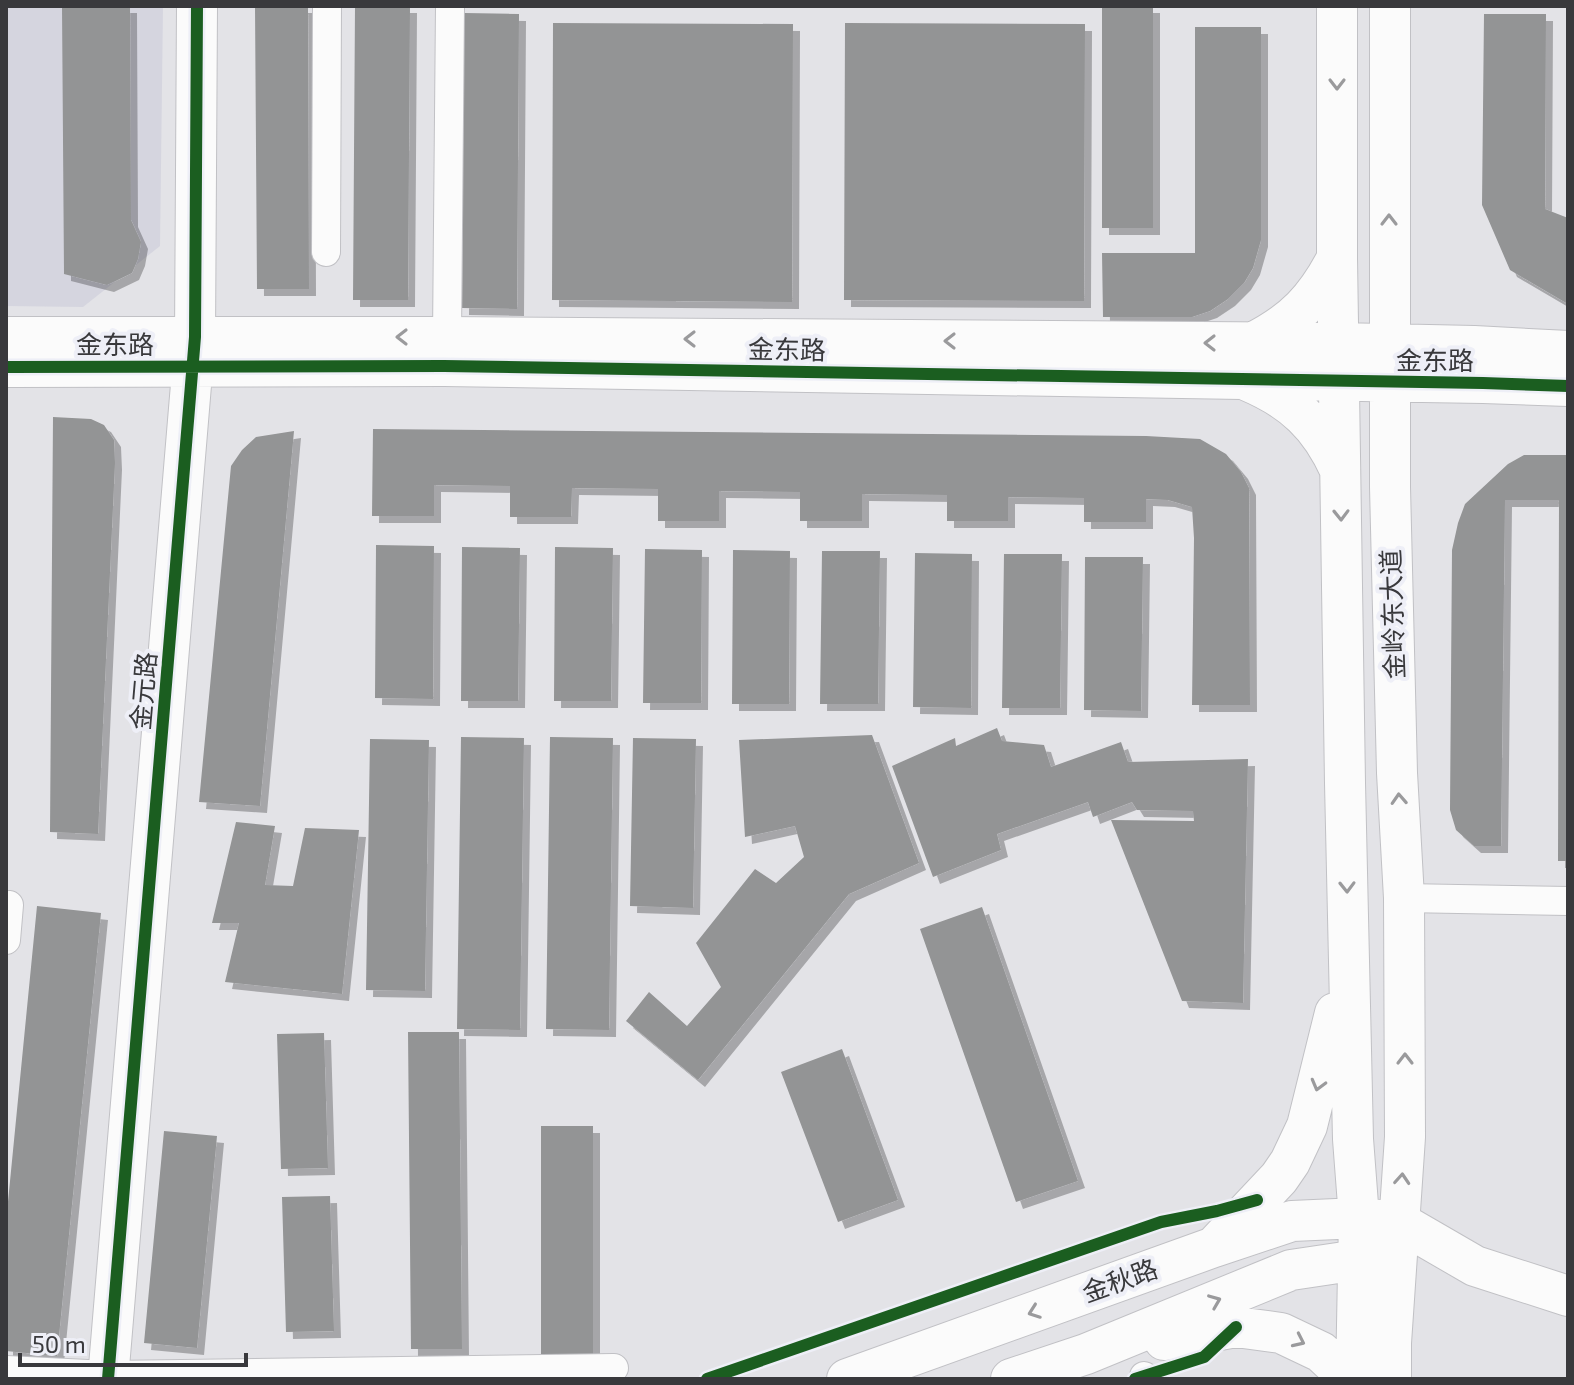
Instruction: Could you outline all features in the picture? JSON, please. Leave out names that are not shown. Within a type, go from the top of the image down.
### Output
[{"type":"main road","name":"金元路","points":[[108,1377],[194,352],[197,6]]},
{"type":"main road","name":"金岭东大道","points":[[1337,6],[1340,470],[1353,1139],[1359,1218],[1356,1379]]},
{"type":"main road","name":"金岭东大道","points":[[1390,6],[1390,487],[1397,773],[1404,898],[1405,1137],[1391,1379]]},
{"type":"main road","points":[[1337,258],[1311,301],[1293,319],[1273,332],[1248,361],[1269,390],[1307,418],[1332,451],[1340,470]]},
{"type":"main road","points":[[1389,265],[1410,303],[1474,364],[1456,389],[1425,409],[1410,425],[1392,465],[1390,487]]},
{"type":"main road","name":"金东路","points":[[6,337],[194,352],[444,366],[1248,361],[1474,364],[1568,351]]},
{"type":"main road","name":"金东路","points":[[6,367],[447,337],[1248,361]]},
{"type":"main road","name":"金东路","points":[[1474,364],[1568,386]]},
{"type":"main road","points":[[1214,1247],[1279,1178],[1307,1126],[1349,954]]},
{"type":"main road","name":"金秋路","points":[[847,1379],[1292,1221],[1359,1218],[1399,1222]]},
{"type":"main road","points":[[1399,1222],[1475,1266],[1568,1296]]},
{"type":"main road","name":"金秋路","points":[[1011,1379],[1086,1354],[1291,1270],[1358,1260],[1475,1266]]},
{"type":"main road","points":[[1086,1354],[1236,1327],[1281,1333],[1321,1352],[1337,1367],[1342,1379]]},
{"type":"street","points":[[326,252],[327,6]]},
{"type":"street","points":[[447,337],[450,6]]},
{"type":"street","points":[[1404,898],[1568,901]]},
{"type":"street","points":[[6,940],[9,905]]},
{"type":"street","points":[[6,1370],[108,1377],[614,1368]]},
{"type":"shaded area","points":[[6,6],[163,6],[160,246],[83,307],[6,306]]},
{"type":"building","points":[[62,6],[130,6],[131,220],[141,242],[132,273],[107,285],[64,274]]},
{"type":"building","points":[[255,6],[308,6],[309,289],[257,289]]},
{"type":"building","points":[[355,6],[410,6],[408,300],[353,300]]},
{"type":"building","points":[[1102,6],[1153,6],[1153,228],[1102,228]]},
{"type":"building","points":[[464,13],[519,14],[517,309],[462,308]]},
{"type":"building","points":[[1484,14],[1546,14],[1545,209],[1568,218],[1568,304],[1510,270],[1482,205]]},
{"type":"building","points":[[553,23],[793,24],[792,302],[552,300]]},
{"type":"building","points":[[845,23],[1085,24],[1084,301],[844,300]]},
{"type":"building","points":[[1195,27],[1261,27],[1261,240],[1253,268],[1244,283],[1228,299],[1210,311],[1192,317],[1103,317],[1102,253],[1195,253]]},
{"type":"building","points":[[53,417],[91,419],[104,425],[114,440],[98,834],[50,832]]},
{"type":"building","points":[[373,429],[1200,439],[1226,454],[1249,488],[1250,705],[1192,705],[1192,507],[1168,500],[1146,499],[1146,522],[1084,522],[1084,498],[1008,497],[1008,521],[947,521],[947,495],[862,494],[862,521],[800,521],[800,492],[719,491],[719,521],[658,521],[658,489],[572,488],[571,517],[510,517],[510,486],[434,485],[434,516],[372,516]]},
{"type":"building","points":[[294,431],[260,806],[199,802],[231,466],[256,437]]},
{"type":"building","points":[[1524,455],[1568,455],[1568,861],[1558,861],[1559,500],[1505,500],[1501,846],[1474,846],[1456,830],[1450,810],[1452,550],[1465,504],[1508,464]]},
{"type":"building","points":[[376,545],[434,546],[433,699],[375,698]]},
{"type":"building","points":[[462,547],[520,548],[518,701],[461,701]]},
{"type":"building","points":[[555,547],[613,548],[611,701],[554,701]]},
{"type":"building","points":[[645,549],[702,550],[701,703],[643,703]]},
{"type":"building","points":[[733,550],[790,551],[789,704],[732,704]]},
{"type":"building","points":[[822,551],[880,551],[878,704],[820,704]]},
{"type":"building","points":[[915,553],[972,554],[971,708],[913,707]]},
{"type":"building","points":[[1004,554],[1062,554],[1060,708],[1002,708]]},
{"type":"building","points":[[1085,557],[1143,557],[1141,711],[1084,710]]},
{"type":"building","points":[[997,728],[1002,741],[1044,745],[1051,767],[1121,742],[1128,762],[1248,759],[1243,1003],[1182,1001],[1111,820],[1194,821],[1193,811],[1137,810],[1132,802],[1093,817],[1088,802],[997,834],[1001,850],[933,877],[892,766],[955,738],[956,746]]},
{"type":"building","points":[[872,735],[919,863],[849,894],[698,1080],[626,1021],[649,992],[687,1026],[721,987],[696,943],[755,869],[776,883],[804,857],[795,826],[745,837],[739,740]]},
{"type":"building","points":[[461,737],[524,738],[520,1030],[457,1029]]},
{"type":"building","points":[[550,737],[613,738],[609,1030],[546,1029]]},
{"type":"building","points":[[633,738],[696,739],[693,908],[630,906]]},
{"type":"building","points":[[370,739],[429,740],[425,991],[366,990]]},
{"type":"building","points":[[236,822],[275,826],[265,885],[293,886],[305,828],[359,830],[342,994],[225,982],[239,923],[212,923]]},
{"type":"building","points":[[37,906],[101,913],[57,1356],[6,1351],[6,1222]]},
{"type":"building","points":[[982,907],[1078,1181],[1016,1202],[920,929]]},
{"type":"building","points":[[408,1032],[459,1032],[462,1349],[411,1349]]},
{"type":"building","points":[[324,1033],[328,1168],[281,1169],[277,1034]]},
{"type":"building","points":[[842,1049],[898,1200],[838,1222],[781,1072]]},
{"type":"building","points":[[541,1126],[593,1126],[593,1354],[541,1354]]},
{"type":"building","points":[[164,1131],[217,1136],[197,1348],[144,1343]]},
{"type":"building","points":[[330,1196],[334,1331],[286,1332],[282,1197]]},
{"type":"cycle path","points":[[108,1379],[195,337],[197,6]]},
{"type":"cycle path","points":[[6,367],[444,366],[1568,386]]},
{"type":"cycle path","points":[[707,1379],[1161,1222],[1257,1200]]},
{"type":"cycle path","points":[[1135,1379],[1204,1357],[1236,1327]]}]
